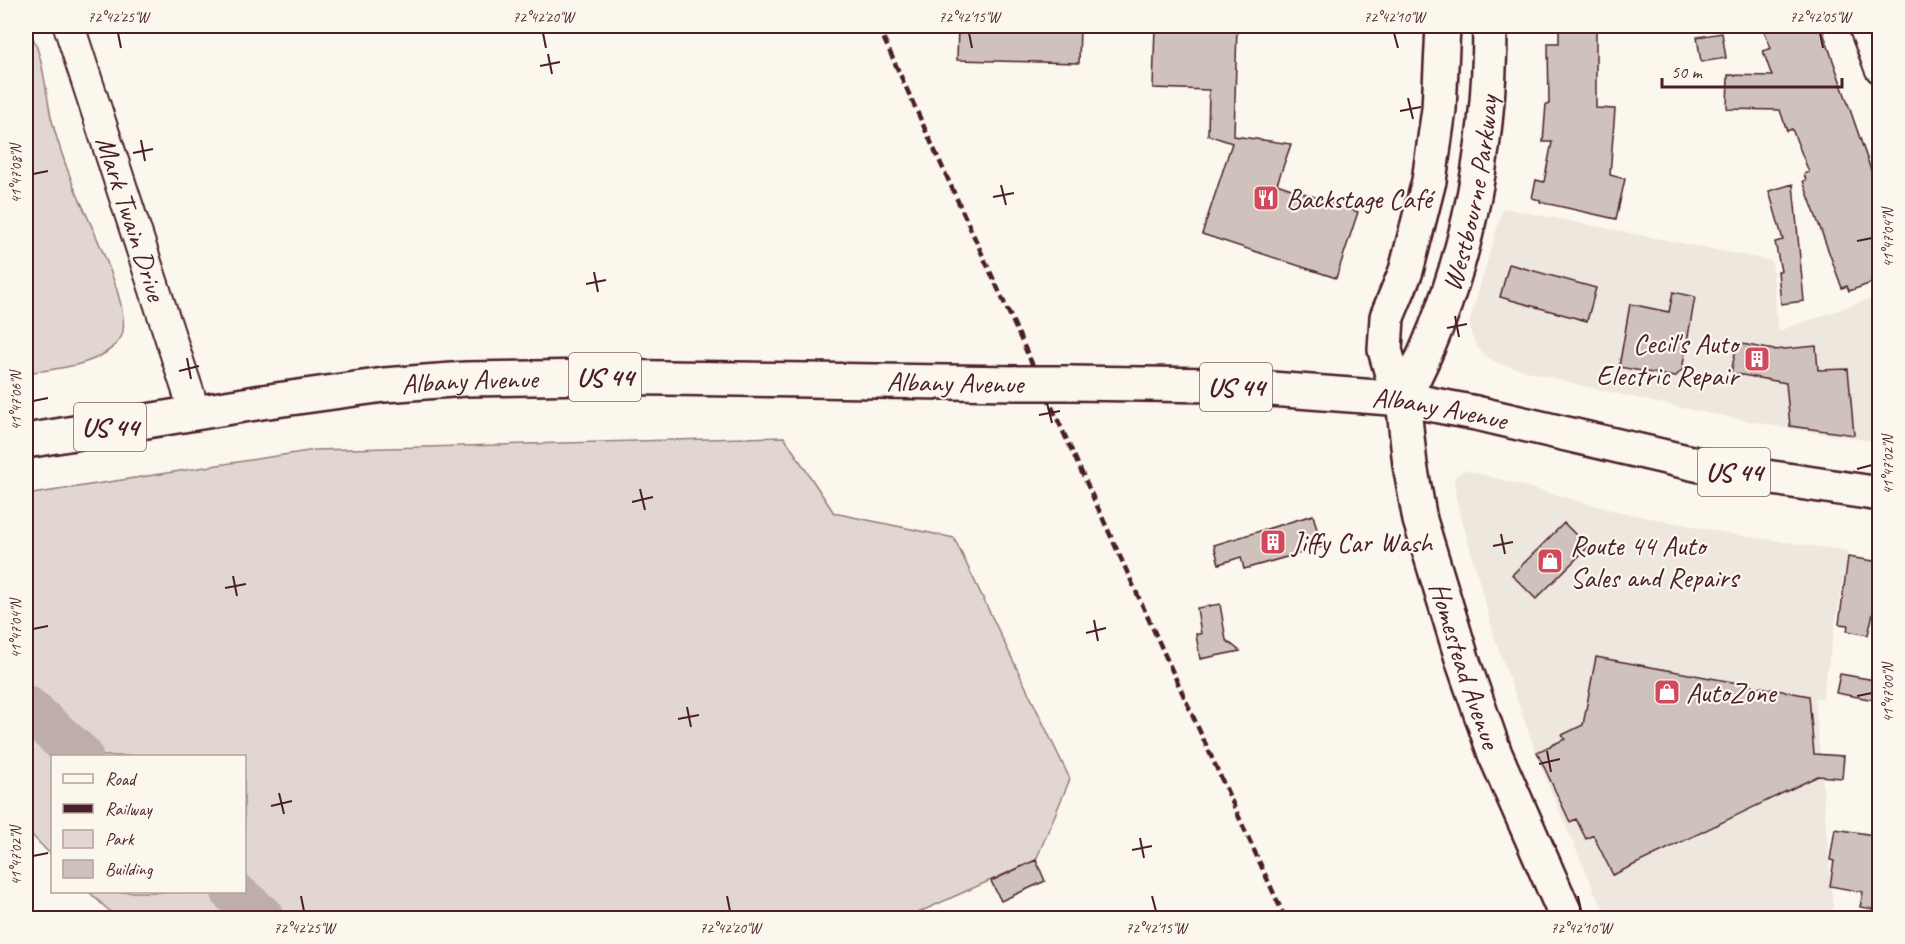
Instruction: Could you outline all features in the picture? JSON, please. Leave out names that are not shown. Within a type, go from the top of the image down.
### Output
[{"type":"main road","name":"Westbourne Parkway","points":[[1403,399],[1387,362],[1385,330],[1412,249],[1429,181],[1439,109],[1443,26]]},
{"type":"main road","name":"Westbourne Parkway","points":[[1403,399],[1430,348],[1460,259],[1487,121],[1490,26]]},
{"type":"main road","name":"Albany Avenue","points":[[26,441],[384,385],[466,379],[595,377],[1218,386],[1403,399],[1476,413],[1726,471],[1880,494]]},
{"type":"main road","name":"Homestead Avenue","points":[[1403,399],[1409,456],[1420,520],[1464,665],[1495,754],[1567,918]]},
{"type":"street","name":"Mark Twain Drive","points":[[69,26],[195,413]]},
{"type":"street","points":[[1864,26],[1880,68]]},
{"type":"shaded area","points":[[1503,208],[1772,261],[1778,331],[1879,296],[1879,442],[1786,428],[1682,408],[1500,364],[1487,357],[1477,347],[1471,334],[1470,320]]},
{"type":"shaded area","points":[[1465,470],[1615,511],[1737,535],[1848,551],[1822,699],[1815,698],[1834,918],[1608,918],[1544,775],[1496,642],[1456,498],[1454,480]]},
{"type":"green space","points":[[26,26],[40,57],[51,117],[61,152],[115,285],[123,324],[121,337],[103,354],[78,364],[26,373]]},
{"type":"green space","points":[[784,437],[834,513],[954,538],[1070,779],[1036,860],[906,918],[117,918],[90,893],[246,893],[246,755],[51,755],[51,855],[26,829],[26,495],[315,450]]},
{"type":"building","points":[[958,26],[1080,26],[1079,63],[957,60]]},
{"type":"building","name":"Backstage Café","points":[[1155,26],[1237,26],[1234,136],[1291,144],[1277,184],[1358,212],[1336,278],[1202,234],[1232,143],[1208,135],[1209,90],[1153,88]]},
{"type":"building","points":[[1559,26],[1596,26],[1596,108],[1615,109],[1610,175],[1625,179],[1616,219],[1540,202],[1532,198],[1536,180],[1544,182],[1552,142],[1543,142],[1546,104],[1549,104],[1548,43],[1559,43]]},
{"type":"building","points":[[1762,26],[1821,26],[1880,196],[1880,280],[1849,291],[1847,286],[1842,288],[1803,181],[1806,180],[1804,174],[1809,172],[1792,129],[1787,131],[1780,110],[1727,109],[1728,75],[1772,76],[1763,51],[1771,48]]},
{"type":"building","points":[[1722,33],[1726,58],[1701,62],[1697,37]]},
{"type":"building","points":[[1793,184],[1804,301],[1781,304],[1778,271],[1781,271],[1775,242],[1783,240],[1769,191]]},
{"type":"building","points":[[1509,264],[1596,288],[1587,321],[1500,297]]},
{"type":"building","points":[[1673,292],[1695,297],[1682,370],[1675,377],[1619,367],[1630,304],[1669,312]]},
{"type":"building","points":[[1737,343],[1774,350],[1816,346],[1818,370],[1848,369],[1854,435],[1790,426],[1786,383],[1731,373]]},
{"type":"building","name":"Jiffy Car Wash","points":[[1313,515],[1322,547],[1244,569],[1241,557],[1219,564],[1214,545]]},
{"type":"building","name":"Route 44 Auto Sales and Repairs","points":[[1564,523],[1588,547],[1536,599],[1512,575]]},
{"type":"building","points":[[1848,557],[1880,562],[1880,583],[1868,635],[1847,631],[1848,625],[1839,624]]},
{"type":"building","points":[[1220,604],[1226,640],[1240,651],[1200,659],[1196,634],[1201,634],[1197,608]]},
{"type":"building","points":[[1596,657],[1809,696],[1814,754],[1844,756],[1842,778],[1818,776],[1613,875],[1593,835],[1586,839],[1576,819],[1570,822],[1537,752],[1565,739],[1562,735],[1583,725]]},
{"type":"building","points":[[1840,674],[1880,681],[1880,701],[1836,693]]},
{"type":"building","points":[[1835,829],[1880,836],[1880,910],[1860,907],[1863,892],[1830,886],[1834,861],[1830,860]]},
{"type":"building","points":[[1036,860],[1045,881],[1001,901],[991,881]]},
{"type":"waterway","points":[[26,707],[80,755]]},
{"type":"waterway","points":[[234,893],[263,918]]},
{"type":"railway","points":[[878,26],[1285,918]]},
{"type":"place","name":"Backstage Café","points":[[1266,198]]},
{"type":"place","name":"Cecil's Auto Electric Repair","points":[[1757,359]]},
{"type":"place","name":"Jiffy Car Wash","points":[[1273,542]]},
{"type":"place","name":"Route 44 Auto Sales and Repairs","points":[[1550,561]]},
{"type":"place","name":"AutoZone","points":[[1667,692]]}]
